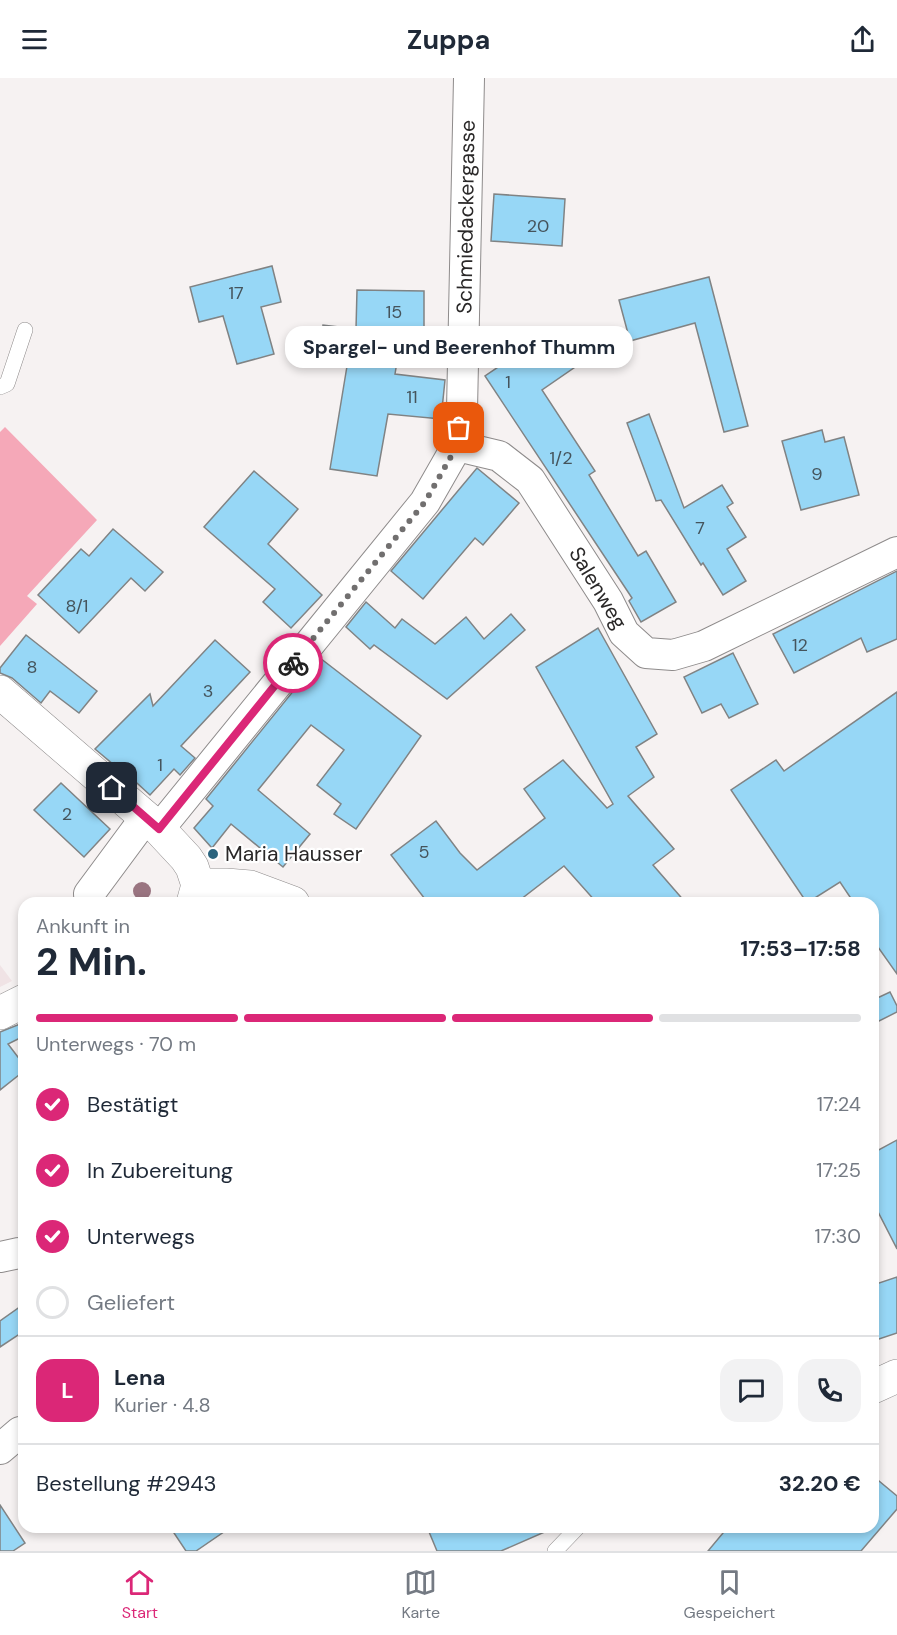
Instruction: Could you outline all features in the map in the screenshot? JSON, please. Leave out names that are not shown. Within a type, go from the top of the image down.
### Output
[{"type":"street","name":"Schmiedackergasse","points":[[89,897],[89,894],[425,502],[457,446],[462,410],[469,78]]},
{"type":"street","name":"Salenweg","points":[[457,446],[499,456],[531,480],[608,601],[624,633],[646,653],[673,654],[704,646],[897,552]]},
{"type":"street","points":[[0,692],[152,823],[186,858],[194,871],[196,894],[226,885],[250,887],[277,897]]},
{"type":"street","points":[[0,1013],[18,1004]]},
{"type":"street","points":[[879,1384],[897,1376]]},
{"type":"lane","points":[[0,387],[8,384],[25,330]]},
{"type":"lane","points":[[555,1551],[572,1533]]},
{"type":"shaded area","points":[[5,427],[97,520],[27,596],[37,604],[0,646],[0,432]]},
{"type":"shaded area","points":[[0,965],[12,981],[0,987]]},
{"type":"building","points":[[494,194],[565,199],[562,246],[491,241]]},
{"type":"building","points":[[272,266],[281,302],[261,307],[274,354],[237,364],[223,316],[199,322],[190,287]]},
{"type":"building","points":[[709,277],[748,426],[724,432],[695,323],[630,341],[619,300]]},
{"type":"building","points":[[357,290],[424,291],[424,333],[402,332],[395,374],[445,380],[441,419],[388,414],[377,476],[330,469],[350,348],[321,345],[323,325],[356,329]]},
{"type":"building","points":[[554,329],[578,365],[542,390],[595,471],[589,475],[638,556],[646,551],[676,602],[641,622],[629,601],[632,598],[485,376]]},
{"type":"building","points":[[649,414],[684,508],[722,485],[733,503],[727,507],[746,537],[727,549],[746,581],[723,595],[703,563],[701,565],[661,500],[656,501],[627,423]]},
{"type":"building","points":[[822,430],[825,442],[844,437],[859,495],[801,510],[782,441]]},
{"type":"building","points":[[477,468],[519,503],[483,545],[475,538],[423,599],[391,571]]},
{"type":"building","points":[[254,471],[298,509],[268,544],[322,595],[291,628],[263,602],[275,589],[204,527]]},
{"type":"building","points":[[113,529],[163,572],[145,591],[131,578],[79,633],[38,595],[81,549],[89,556]]},
{"type":"building","points":[[897,571],[897,639],[867,652],[861,638],[794,673],[773,634]]},
{"type":"building","points":[[366,602],[395,628],[402,619],[435,644],[466,617],[484,639],[511,614],[525,630],[447,699],[374,645],[370,649],[346,627]]},
{"type":"building","points":[[598,628],[657,734],[636,747],[654,777],[628,796],[674,849],[653,865],[681,897],[592,897],[564,866],[524,897],[423,897],[391,855],[436,821],[460,853],[477,870],[545,818],[524,789],[563,760],[607,808],[613,804],[536,667]]},
{"type":"building","points":[[26,635],[97,691],[79,713],[50,691],[41,703],[12,678],[0,673],[0,668]]},
{"type":"building","points":[[215,640],[250,672],[181,746],[195,758],[180,775],[174,769],[150,795],[115,763],[114,765],[95,749],[150,694],[153,706]]},
{"type":"building","points":[[733,653],[758,704],[729,718],[721,704],[702,713],[684,677]]},
{"type":"building","points":[[320,658],[421,736],[356,829],[334,814],[341,804],[317,785],[344,750],[311,725],[258,790],[310,834],[283,867],[231,824],[212,848],[194,828],[213,806],[206,799]]},
{"type":"building","points":[[897,692],[897,974],[879,948],[879,897],[850,897],[840,882],[816,897],[803,897],[731,790],[776,760],[784,771]]},
{"type":"building","points":[[61,783],[110,829],[84,857],[34,810]]},
{"type":"building","points":[[890,992],[897,1006],[897,1012],[879,1021],[879,997]]},
{"type":"building","points":[[18,1025],[18,1039],[8,1044],[18,1057],[18,1076],[0,1090],[0,1032]]},
{"type":"building","points":[[897,1140],[897,1249],[879,1214],[879,1150]]},
{"type":"building","points":[[897,1277],[897,1333],[879,1339],[879,1283]]},
{"type":"building","points":[[18,1308],[18,1335],[0,1347],[0,1321]]},
{"type":"building","points":[[879,1481],[897,1496],[897,1509],[879,1530]]},
{"type":"building","points":[[0,1505],[25,1543],[13,1551],[0,1551]]},
{"type":"building","points":[[174,1533],[222,1533],[196,1551],[186,1551]]},
{"type":"building","points":[[430,1533],[542,1533],[501,1551],[437,1551]]},
{"type":"building","points":[[723,1533],[876,1533],[861,1551],[708,1551]]},
{"type":"way so far","points":[[293,663],[425,502],[457,446],[459,428]]},
{"type":"place","name":"Spargel- und Beerenhof Thumm","points":[[459,428]]},
{"type":"place","name":"Maria Hausser","points":[[213,854]]},
{"type":"route","points":[[112,788],[159,829],[293,663]]}]
